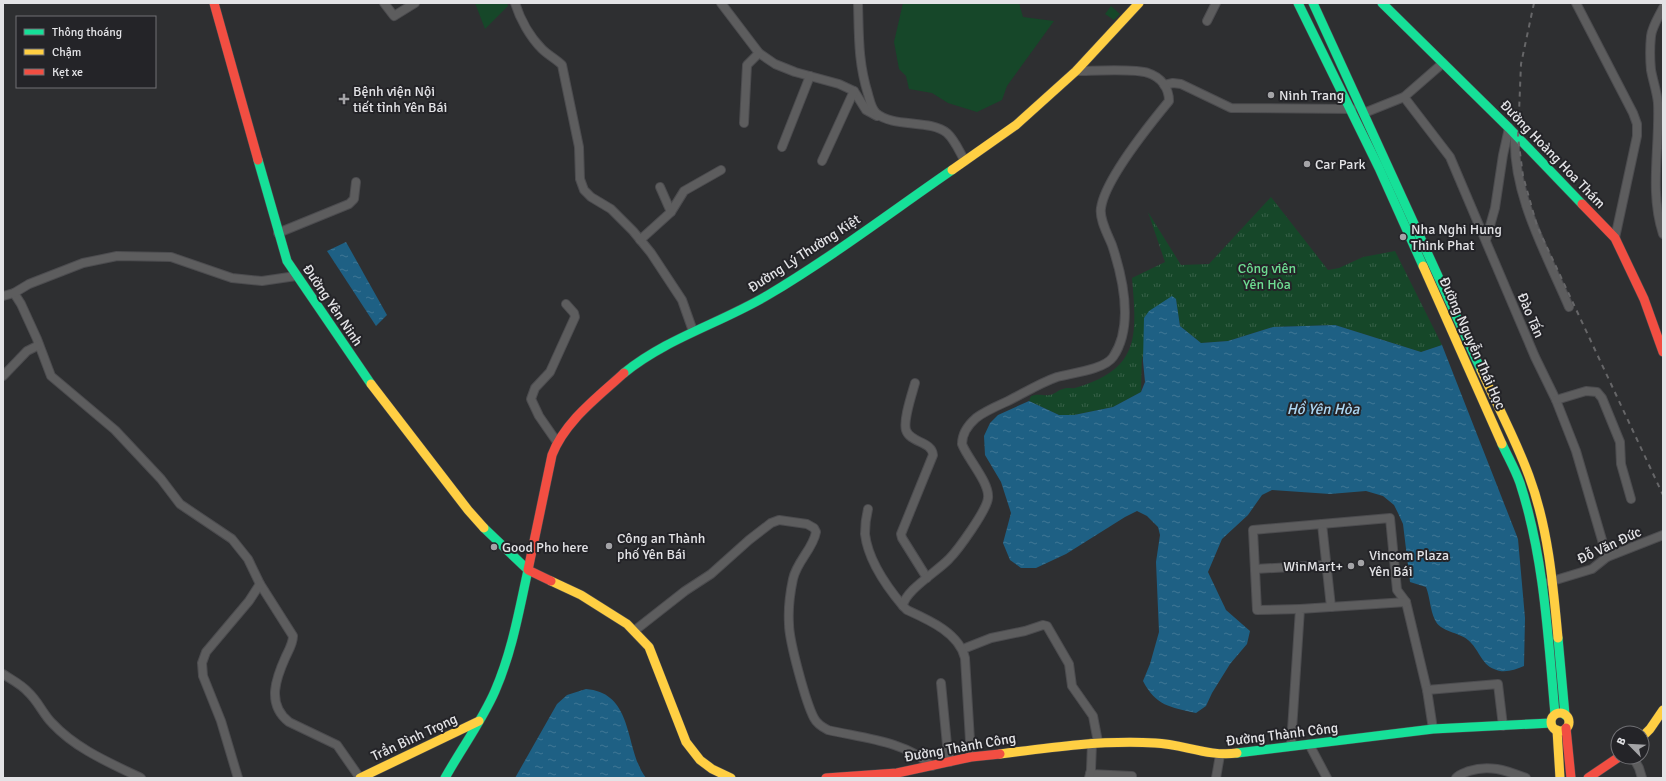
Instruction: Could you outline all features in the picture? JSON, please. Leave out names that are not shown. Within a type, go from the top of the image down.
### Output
[{"type":"main road","name":"Đường Yên Ninh","points":[[214,3],[278,234],[287,261],[374,389],[468,510],[491,535],[528,570]]},
{"type":"main road","name":"Đường Lý Thường Kiệt","points":[[445,778],[479,721],[500,680],[514,630],[528,570],[546,480],[557,442],[570,425],[592,402],[638,362],[692,331],[767,296],[809,269],[1016,125],[1076,71],[1138,3]]},
{"type":"main road","name":"Đường Nguyễn Thái Học","points":[[1298,3],[1352,109],[1519,481],[1528,508],[1537,544],[1543,584],[1553,718]]},
{"type":"main road","name":"Đường Nguyễn Thái Học","points":[[1313,3],[1529,476],[1548,543],[1553,581],[1565,715]]},
{"type":"main road","name":"Đường Hoàng Hoa Thám","points":[[1382,3],[1512,131],[1615,238],[1644,299],[1663,352]]},
{"type":"main road","points":[[528,570],[581,595],[627,624],[634,631],[649,647],[686,742],[700,760],[712,769],[731,778]]},
{"type":"main road","points":[[1650,729],[1663,710]]},
{"type":"main road","points":[[1566,728],[1562,731],[1553,728],[1553,718],[1562,713],[1569,721],[1566,728],[1571,778]]},
{"type":"main road","name":"Đường Thành Công","points":[[826,778],[896,775],[972,757],[1095,742],[1156,743],[1220,755],[1291,745],[1433,729],[1503,726],[1553,718]]},
{"type":"main road","name":"Trần Bình Trọng","points":[[360,778],[381,767],[440,742],[479,721]]},
{"type":"main road","points":[[1557,730],[1560,778]]},
{"type":"main road","points":[[1588,778],[1610,763]]},
{"type":"street","points":[[384,3],[394,16],[416,3]]},
{"type":"street","points":[[515,3],[518,14],[534,40],[543,50],[562,65],[579,147],[580,179],[584,190],[591,197],[611,209],[640,240],[674,286],[682,300],[692,331]]},
{"type":"street","points":[[721,3],[759,53],[775,64],[839,84],[854,91],[866,110],[875,116],[936,128],[945,132],[950,136],[965,161]]},
{"type":"street","points":[[858,3],[861,72],[871,106],[880,116]]},
{"type":"street","points":[[1207,21],[1216,3]]},
{"type":"street","points":[[1576,3],[1633,113],[1637,124],[1637,136],[1615,238]]},
{"type":"street","points":[[1663,8],[1651,34],[1651,69],[1658,101],[1658,134],[1655,165],[1656,198],[1659,224],[1663,234]]},
{"type":"street","points":[[744,123],[747,65],[759,53]]},
{"type":"street","points":[[1364,113],[1404,97],[1443,63]]},
{"type":"street","points":[[903,606],[905,598],[957,550],[985,508],[988,498],[986,486],[962,444],[965,432],[969,425],[985,412],[1038,385],[1056,378],[1094,368],[1105,363],[1112,359],[1119,347],[1124,325],[1123,292],[1116,257],[1102,218],[1101,208],[1110,185],[1131,150],[1169,101],[1169,91],[1158,78],[1147,72],[1076,71]]},
{"type":"street","points":[[782,147],[810,76]]},
{"type":"street","points":[[1164,85],[1173,83],[1181,84],[1231,108],[1352,109]]},
{"type":"street","points":[[822,161],[854,91]]},
{"type":"street","name":"Đào Tấn","points":[[1404,97],[1450,157],[1532,350],[1556,400],[1576,451],[1607,557]]},
{"type":"street","points":[[1486,240],[1495,208],[1503,155],[1512,131]]},
{"type":"street","points":[[1512,131],[1526,204],[1538,239],[1569,307]]},
{"type":"street","points":[[640,240],[671,212],[684,191],[721,170]]},
{"type":"street","points":[[278,234],[349,204],[354,199],[356,182]]},
{"type":"street","points":[[660,187],[671,212]]},
{"type":"street","points":[[3,296],[14,293],[29,284],[83,263],[117,256],[171,257],[232,278],[262,281],[296,276]]},
{"type":"street","points":[[14,293],[21,304],[51,376],[115,430],[161,479],[180,504],[232,539],[248,559],[256,572],[260,584],[293,636],[276,686],[276,707],[282,717],[289,722],[338,745],[360,778]]},
{"type":"street","points":[[557,442],[539,416],[531,399],[535,388],[553,366],[575,317],[574,313],[566,304]]},
{"type":"street","points":[[3,376],[27,351],[39,345]]},
{"type":"street","points":[[914,383],[906,421],[906,430],[911,437],[932,450],[933,455],[901,534],[927,578]]},
{"type":"street","points":[[1556,400],[1586,391],[1597,392],[1602,398],[1620,442],[1621,464],[1631,499]]},
{"type":"street","points":[[868,509],[865,536],[872,556],[889,588],[903,606],[954,638],[963,649],[972,757]]},
{"type":"street","points":[[1406,602],[1300,609],[1257,610],[1253,530],[1390,518],[1397,590],[1406,602],[1427,690],[1433,729]]},
{"type":"street","points":[[634,631],[685,591],[711,574],[765,527],[779,520],[807,524],[814,528],[816,532],[812,544],[795,572],[790,596],[789,625],[802,679],[813,716],[820,726],[828,730],[906,749],[919,755],[932,766]]},
{"type":"street","points":[[1322,524],[1331,607]]},
{"type":"street","name":"Đỗ Văn Đức","points":[[1543,584],[1592,569],[1607,557],[1663,535]]},
{"type":"street","points":[[1255,569],[1326,565]]},
{"type":"street","points":[[238,778],[221,721],[203,676],[202,663],[206,652],[249,601],[260,584]]},
{"type":"street","points":[[1291,745],[1300,609]]},
{"type":"street","points":[[963,649],[991,638],[1025,631],[1044,625],[1047,626],[1069,664],[1072,686],[1093,716],[1095,742],[1089,776],[1132,776]]},
{"type":"street","points":[[3,674],[29,692],[52,723],[68,738],[110,764],[141,778]]},
{"type":"street","points":[[941,683],[950,762]]},
{"type":"street","points":[[1427,690],[1498,684],[1503,726]]},
{"type":"street","points":[[1309,744],[1328,778]]},
{"type":"street","points":[[1216,778],[1220,755]]},
{"type":"street","points":[[1637,765],[1642,778]]},
{"type":"street","points":[[1456,778],[1459,775],[1480,767],[1501,768],[1526,778]]},
{"type":"green space","points":[[475,3],[507,3],[508,6],[485,29]]},
{"type":"green space","points":[[903,3],[1019,3],[1023,17],[1054,21],[1007,86],[1002,100],[977,112],[948,103],[932,93],[909,89],[906,76],[899,69],[894,42]]},
{"type":"green space","points":[[1111,6],[1120,14],[1114,20],[1105,14]]},
{"type":"green space","name":"Công viên Yên Hòa","points":[[1271,197],[1328,270],[1339,268],[1363,257],[1395,251],[1442,345],[1421,352],[1335,325],[1273,327],[1228,341],[1201,343],[1180,326],[1176,300],[1143,362],[1142,354],[1141,392],[1113,407],[1074,415],[1059,415],[1029,401],[1031,396],[1051,395],[1064,388],[1075,388],[1096,380],[1112,371],[1123,360],[1130,348],[1133,334],[1134,299],[1132,278],[1165,262],[1148,212],[1181,265],[1209,264]]},
{"type":"water","points":[[346,242],[387,315],[376,326],[327,251]]},
{"type":"water","name":"Hồ Yên Hòa","points":[[1172,296],[1176,299],[1180,326],[1201,343],[1228,341],[1273,327],[1335,325],[1421,352],[1442,345],[1518,539],[1525,618],[1524,666],[1505,671],[1494,669],[1486,664],[1468,640],[1437,624],[1432,612],[1426,587],[1410,582],[1403,524],[1394,505],[1383,496],[1366,491],[1330,494],[1272,490],[1262,495],[1248,515],[1222,539],[1208,572],[1226,610],[1250,631],[1247,644],[1230,664],[1212,693],[1206,706],[1196,713],[1171,707],[1159,701],[1153,696],[1143,681],[1150,664],[1159,632],[1156,562],[1160,535],[1158,527],[1147,516],[1137,511],[1066,554],[1036,568],[1021,568],[1010,560],[1003,543],[1011,513],[1001,482],[985,455],[984,436],[990,423],[998,415],[1029,401],[1059,415],[1074,415],[1113,407],[1141,392],[1145,382],[1143,361],[1144,318],[1149,311]]},
{"type":"water","points":[[586,689],[602,693],[613,701],[621,711],[639,766],[646,778],[515,778],[557,704],[567,695]]},
{"type":"railway","points":[[1534,3],[1521,64],[1518,137],[1523,176],[1537,226],[1663,495]]},
{"type":"traffic: fast","points":[[1298,3],[1379,168],[1423,266]]},
{"type":"traffic: fast","points":[[1313,3],[1481,370]]},
{"type":"traffic: fast","points":[[1382,3],[1509,128],[1582,204]]},
{"type":"traffic: fast","points":[[258,160],[287,261],[371,384]]},
{"type":"traffic: fast","points":[[624,373],[658,350],[676,340],[732,314],[768,295],[838,250],[952,170]]},
{"type":"traffic: fast","points":[[1502,444],[1520,483],[1535,539],[1544,597],[1555,714]]},
{"type":"traffic: fast","points":[[445,778],[484,713],[501,676],[514,631],[528,570],[484,528]]},
{"type":"traffic: fast","points":[[1558,638],[1565,715]]},
{"type":"traffic: fast","points":[[1237,753],[1433,729],[1551,723]]},
{"type":"traffic: slow","points":[[952,170],[1016,125],[1076,71],[1139,3]]},
{"type":"traffic: slow","points":[[1423,266],[1502,444]]},
{"type":"traffic: slow","points":[[1481,370],[1518,449],[1529,476],[1541,515],[1549,556],[1558,638]]},
{"type":"traffic: slow","points":[[371,384],[468,510],[484,528]]},
{"type":"traffic: slow","points":[[551,581],[581,595],[627,624],[649,647],[686,742],[700,760],[712,769],[731,778]]},
{"type":"traffic: slow","points":[[1650,729],[1663,710]]},
{"type":"traffic: slow","points":[[1560,713],[1566,716],[1569,722],[1566,728],[1560,731],[1554,728],[1551,722],[1554,716],[1560,713]]},
{"type":"traffic: slow","points":[[360,778],[479,721]]},
{"type":"traffic: slow","points":[[1557,730],[1560,778]]},
{"type":"traffic: slow","points":[[1000,754],[1116,742],[1155,743],[1206,752],[1226,754],[1237,753]]},
{"type":"traffic: jam","points":[[214,3],[258,160]]},
{"type":"traffic: jam","points":[[1582,204],[1615,238],[1644,299],[1663,352]]},
{"type":"traffic: jam","points":[[551,581],[528,570],[552,455],[565,431],[574,420],[624,373]]},
{"type":"traffic: jam","points":[[1566,728],[1571,778]]},
{"type":"traffic: jam","points":[[826,778],[897,773],[971,757],[1000,754]]},
{"type":"traffic: jam","points":[[1588,778],[1610,763]]},
{"type":"place","name":"Ninh Trang","points":[[1271,95]]},
{"type":"place","name":"Bệnh viện Nội tiết tỉnh Yên Bái","points":[[344,99]]},
{"type":"place","name":"Car Park","points":[[1307,164]]},
{"type":"place","name":"Nha Nghi Hung Think Phat","points":[[1403,237]]},
{"type":"place","name":"Công an Thành phố Yên Bái","points":[[609,546]]},
{"type":"place","name":"Good Pho here","points":[[494,547]]},
{"type":"place","name":"Vincom Plaza Yên Bái","points":[[1361,563]]},
{"type":"place","name":"WinMart+","points":[[1351,566]]}]
